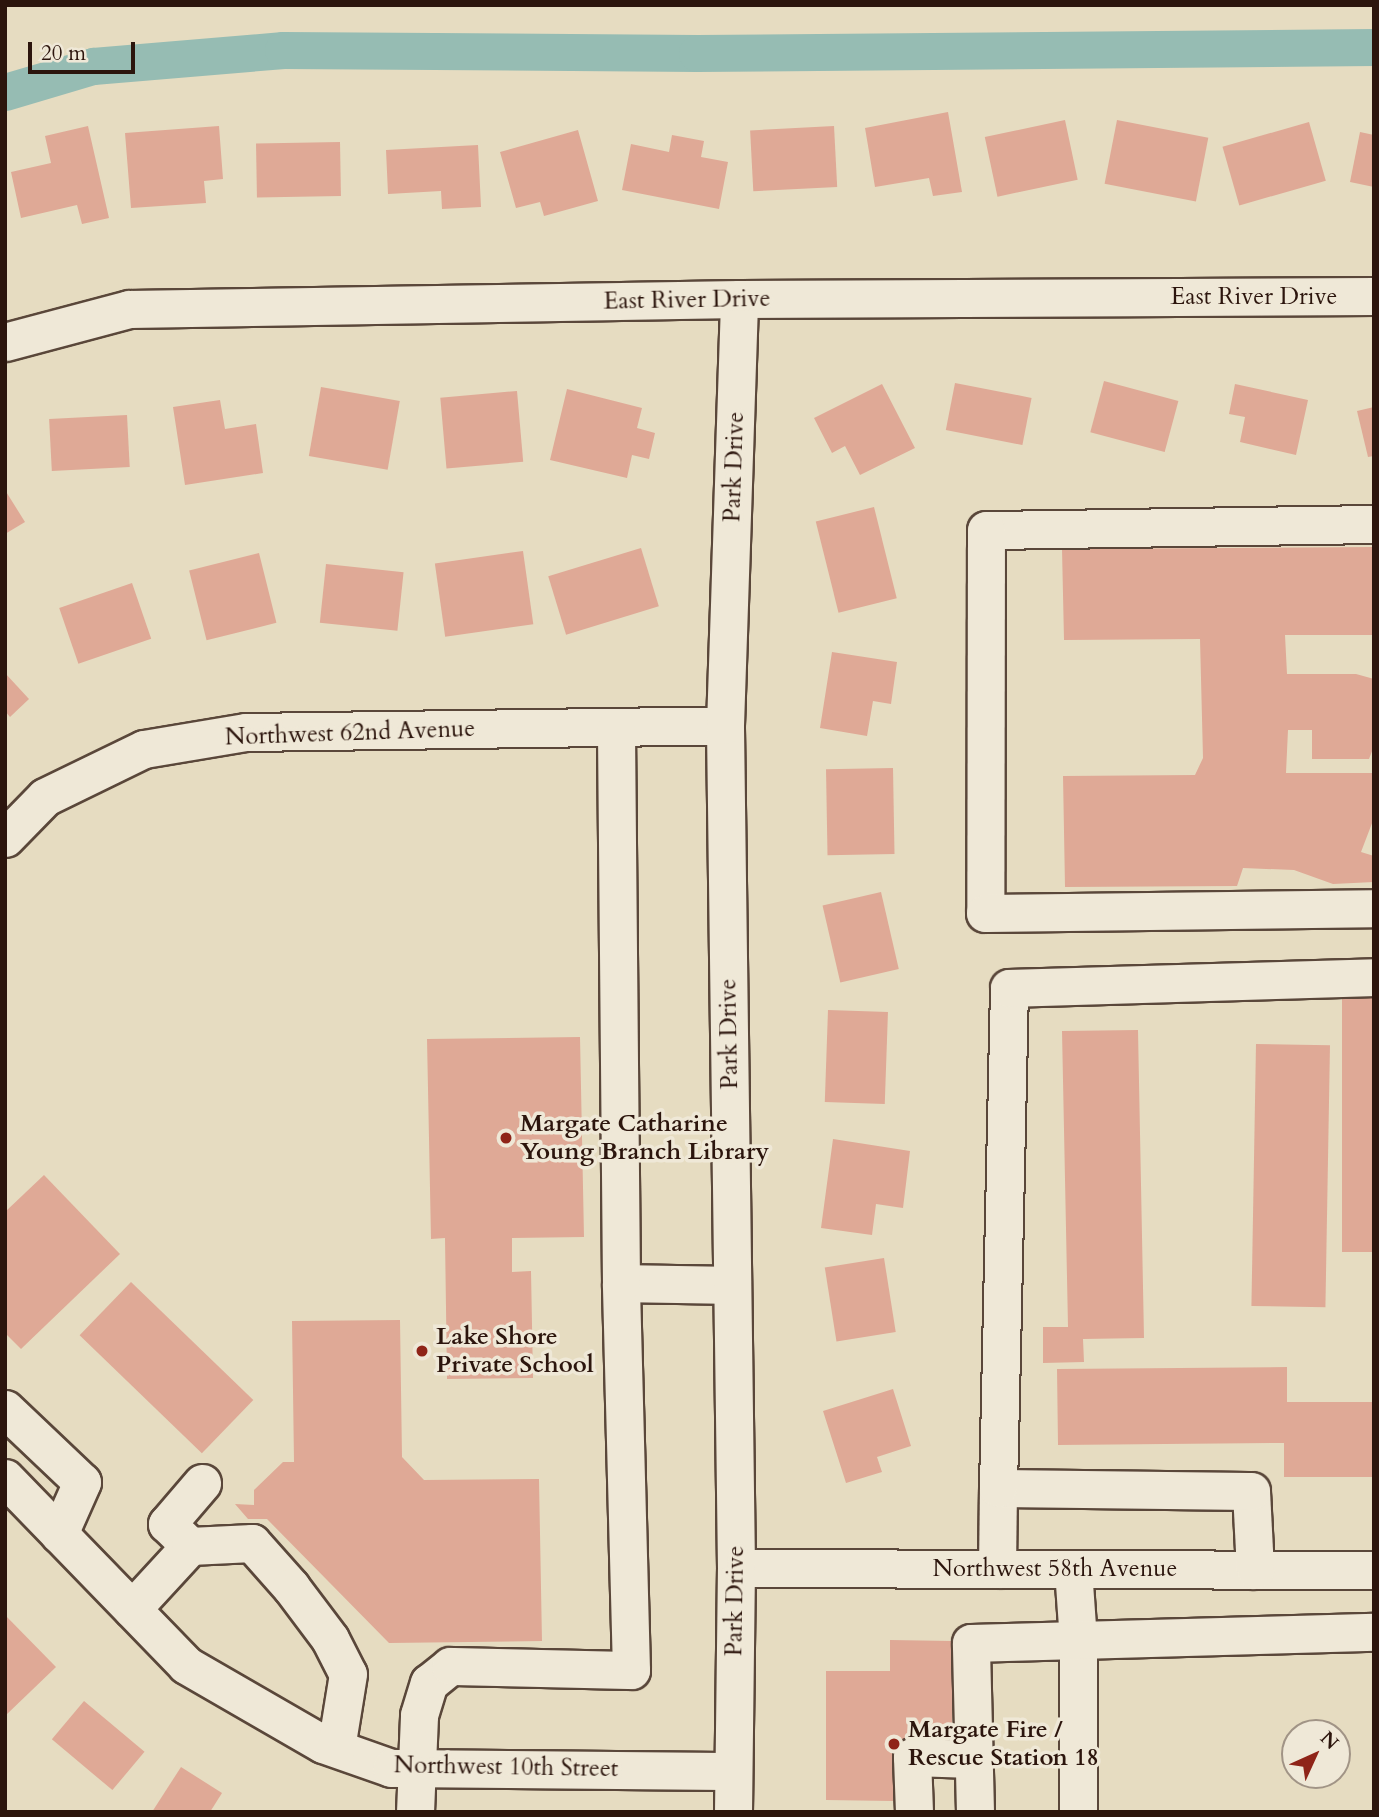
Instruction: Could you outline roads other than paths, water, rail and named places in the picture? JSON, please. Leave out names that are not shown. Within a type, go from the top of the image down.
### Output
[{"type":"street","name":"East River Drive","points":[[5,342],[129,309],[739,299],[1374,296]]},
{"type":"street","name":"Park Drive","points":[[733,1812],[736,1568],[725,725],[739,299]]},
{"type":"street","points":[[1374,524],[986,530],[985,913],[1374,908]]},
{"type":"street","name":"Northwest 62nd Avenue","points":[[5,838],[45,797],[144,748],[246,732],[725,725]]},
{"type":"street","points":[[415,1812],[419,1715],[429,1683],[450,1666],[631,1670],[621,1283],[616,727]]},
{"type":"street","points":[[997,1569],[1009,988],[1374,977]]},
{"type":"street","points":[[621,1283],[733,1285]]},
{"type":"street","points":[[5,1409],[82,1482],[59,1534]]},
{"type":"street","name":"Northwest 10th Street","points":[[5,1478],[186,1665],[336,1748],[391,1768],[733,1771]]},
{"type":"street","points":[[190,1546],[167,1524],[202,1483]]},
{"type":"street","points":[[998,1488],[1251,1491],[1255,1570]]},
{"type":"street","points":[[132,1609],[190,1546],[252,1544],[291,1587],[330,1639],[348,1674],[336,1748]]},
{"type":"street","name":"Northwest 58th Avenue","points":[[736,1568],[1374,1570]]},
{"type":"street","points":[[1073,1569],[1078,1640],[1078,1812]]},
{"type":"street","points":[[975,1812],[971,1643],[1374,1632]]},
{"type":"street","points":[[914,1812],[912,1757],[973,1759]]},
{"type":"waterway","points":[[5,92],[93,66],[283,50],[697,53],[1374,47]]},
{"type":"place","name":"Margate Catharine Young Branch Library","points":[[506,1138]]},
{"type":"place","name":"Lake Shore Private School","points":[[422,1351]]},
{"type":"place","name":"Margate Fire / Rescue Station 18","points":[[894,1744]]}]
